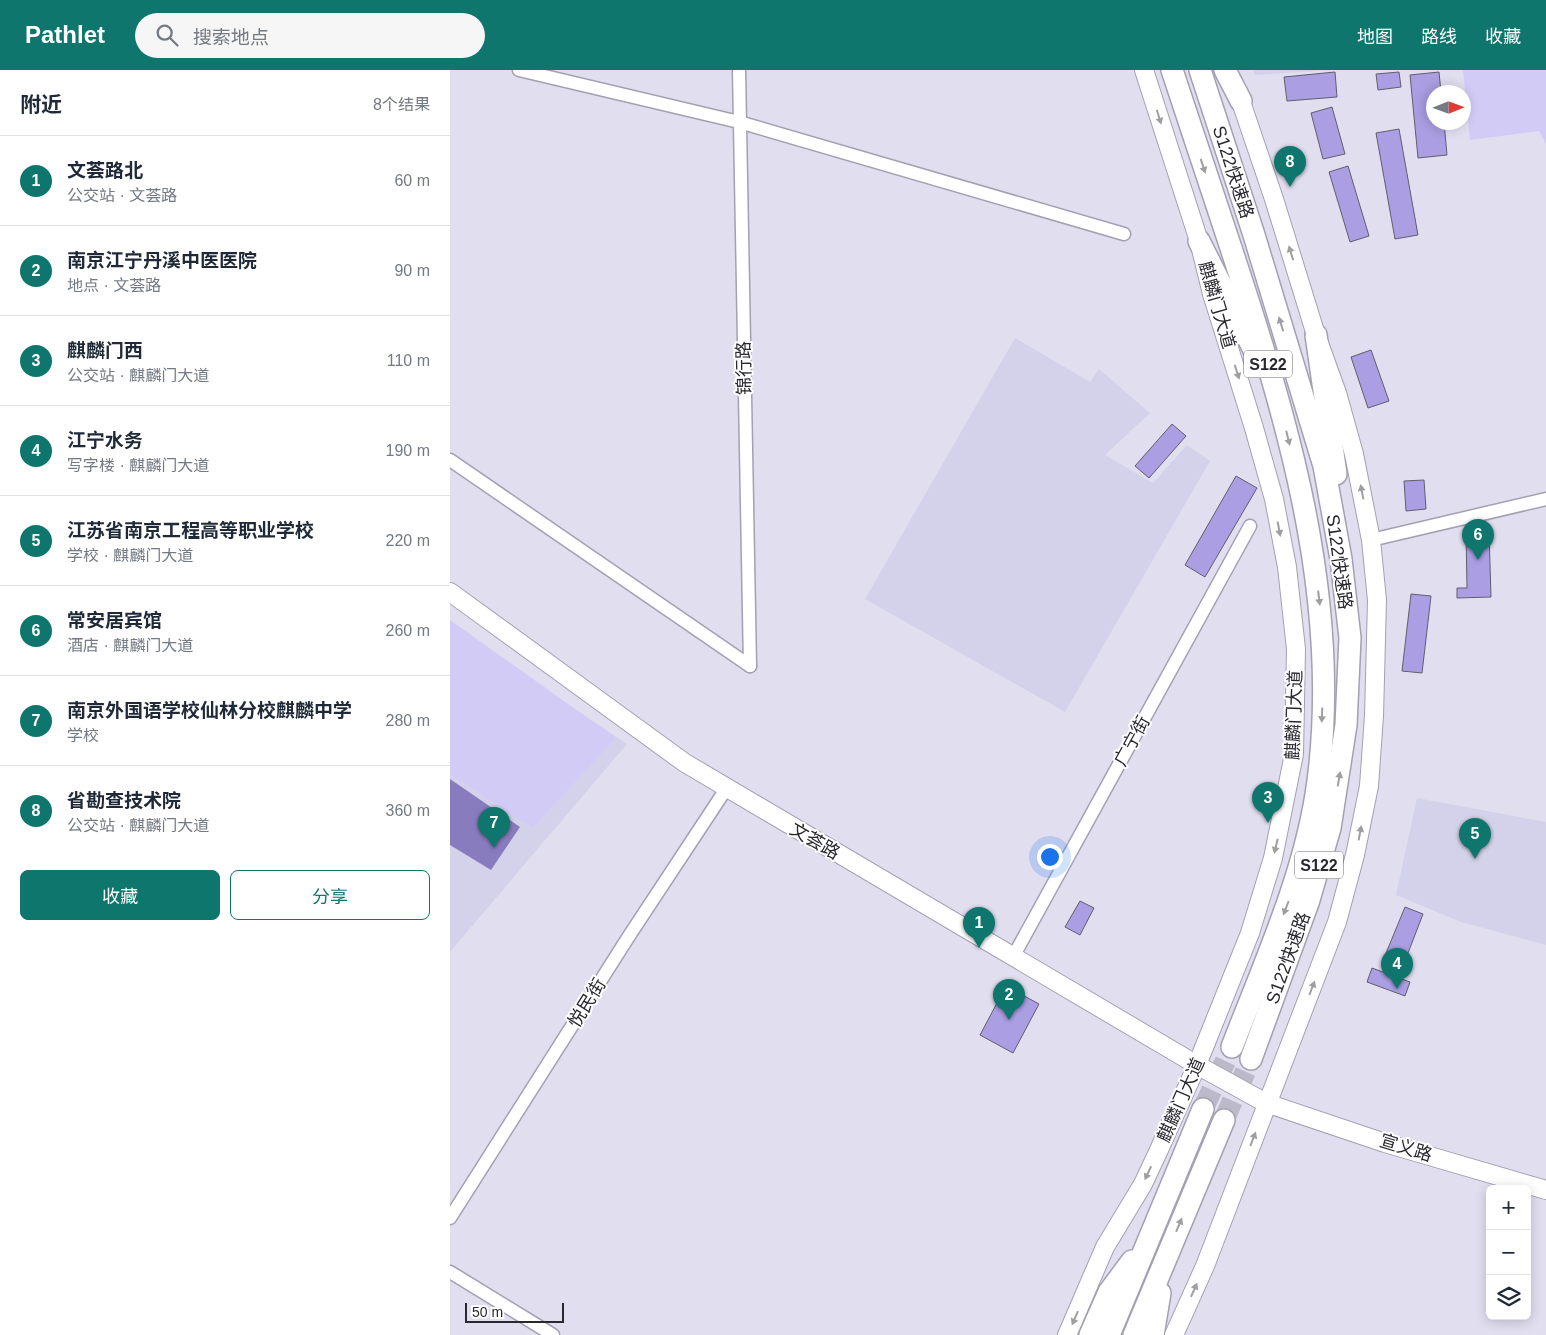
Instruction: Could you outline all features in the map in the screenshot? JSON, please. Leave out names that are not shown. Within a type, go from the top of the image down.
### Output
[{"type":"highway","name":"S122快速路","points":[[1172,70],[1279,401],[1301,489],[1322,622],[1324,666],[1321,743],[1318,782],[1310,823],[1288,901],[1232,1047]]},
{"type":"highway","name":"S122快速路","points":[[1200,70],[1254,235],[1324,466],[1341,560],[1350,638],[1346,725],[1340,775],[1330,828],[1308,902],[1251,1059]]},
{"type":"highway","points":[[1225,70],[1241,101]]},
{"type":"highway","points":[[1200,241],[1279,401]]},
{"type":"highway","points":[[1316,335],[1336,461],[1341,560]]},
{"type":"highway","points":[[1109,1335],[1203,1109]]},
{"type":"highway","points":[[1134,1335],[1165,1257],[1224,1120]]},
{"type":"highway","points":[[1090,1335],[1109,1292],[1153,1232]]},
{"type":"highway","points":[[1153,1335],[1165,1257]]},
{"type":"street","points":[[519,70],[739,122],[1124,234]]},
{"type":"street","name":"锦行路","points":[[450,460],[750,666],[739,122],[740,70]]},
{"type":"street","name":"麒麟门大道","points":[[1068,1335],[1105,1247],[1143,1184],[1197,1065],[1250,933],[1273,858],[1294,754],[1296,648],[1287,567],[1274,499],[1212,294],[1200,241],[1144,70]]},
{"type":"street","points":[[1174,1335],[1205,1266],[1337,922],[1355,855],[1369,786],[1377,640],[1377,600],[1371,540],[1354,454],[1337,393],[1316,335],[1274,199],[1231,70]]},
{"type":"street","points":[[1371,540],[1546,499]]},
{"type":"street","name":"广宁街","points":[[1012,956],[1250,526]]},
{"type":"street","name":"文荟路","points":[[450,592],[646,737],[726,789],[1080,994],[1197,1065]]},
{"type":"street","name":"悦民街","points":[[450,1218],[629,936],[726,789]]},
{"type":"street","name":"宣义路","points":[[1197,1065],[1266,1103],[1385,1143],[1546,1190]]},
{"type":"street","points":[[450,1272],[553,1335]]},
{"type":"shaded area","points":[[1253,70],[1333,70],[1255,75]]},
{"type":"shaded area","points":[[1463,70],[1546,70],[1546,144],[1539,131],[1470,140],[1471,85],[1464,85]]},
{"type":"shaded area","points":[[1015,338],[1090,382],[1099,369],[1150,413],[1105,455],[1153,483],[1187,445],[1210,461],[1065,712],[865,599]]},
{"type":"shaded area","points":[[450,620],[616,738],[532,828],[450,774]]},
{"type":"shaded area","points":[[450,625],[627,744],[450,952]]},
{"type":"shaded area","points":[[450,779],[520,827],[491,870],[450,845]]},
{"type":"shaded area","points":[[1417,798],[1546,822],[1546,945],[1461,922],[1396,895]]},
{"type":"building","points":[[1335,72],[1337,97],[1287,101],[1284,77]]},
{"type":"building","points":[[1399,72],[1401,87],[1378,90],[1376,74]]},
{"type":"building","points":[[1439,72],[1440,85],[1426,85],[1426,130],[1445,130],[1447,155],[1418,158],[1410,75]]},
{"type":"building","points":[[1332,107],[1345,154],[1323,159],[1311,113]]},
{"type":"building","points":[[1399,129],[1418,235],[1395,239],[1376,133]]},
{"type":"building","points":[[1348,166],[1369,236],[1350,242],[1329,172]]},
{"type":"building","points":[[1371,350],[1389,401],[1368,408],[1351,357]]},
{"type":"building","points":[[1172,424],[1186,436],[1149,478],[1135,466]]},
{"type":"building","points":[[1236,476],[1257,488],[1205,577],[1185,565]]},
{"type":"building","points":[[1424,480],[1426,509],[1406,511],[1404,481]]},
{"type":"building","points":[[1466,532],[1489,532],[1491,597],[1457,598],[1457,588],[1467,588]]},
{"type":"building","points":[[1411,594],[1431,596],[1422,673],[1402,671]]},
{"type":"building","points":[[1080,901],[1094,908],[1080,935],[1065,927]]},
{"type":"building","points":[[1405,907],[1423,914],[1403,966],[1384,958]]},
{"type":"building","points":[[1372,968],[1410,982],[1405,996],[1367,982]]},
{"type":"building","points":[[1006,986],[1039,1004],[1013,1053],[980,1035]]},
{"type":"tunnel","points":[[1203,1109],[1232,1047]]},
{"type":"tunnel","points":[[1224,1120],[1251,1059]]},
{"type":"place","name":"省勘查技术院","points":[[1290,187]]},
{"type":"place","name":"常安居宾馆","points":[[1478,560]]},
{"type":"place","name":"麒麟门西","points":[[1268,823]]},
{"type":"place","name":"南京外国语学校仙林分校麒麟中学","points":[[494,848]]},
{"type":"place","name":"江苏省南京工程高等职业学校","points":[[1475,859]]},
{"type":"place","name":"文荟路北","points":[[979,948]]},
{"type":"place","name":"江宁水务","points":[[1397,989]]},
{"type":"place","name":"南京江宁丹溪中医医院","points":[[1009,1020]]}]
